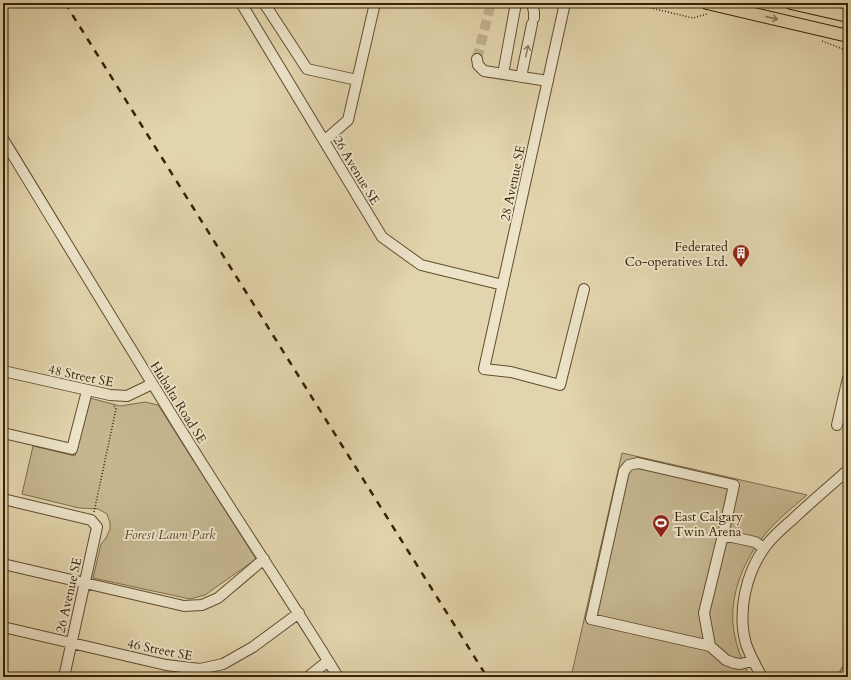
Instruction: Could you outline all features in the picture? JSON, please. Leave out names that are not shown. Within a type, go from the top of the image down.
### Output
[{"type":"main road","points":[[791,3],[848,16]]},
{"type":"main road","points":[[708,8],[848,37]]},
{"type":"street","name":"26 Avenue SE","points":[[241,3],[382,237],[421,265],[503,285]]},
{"type":"street","points":[[264,3],[307,69],[357,80]]},
{"type":"street","points":[[324,141],[348,120],[375,3]]},
{"type":"street","points":[[503,74],[516,3]]},
{"type":"street","points":[[521,77],[533,21],[534,12],[532,3]]},
{"type":"street","name":"28 Avenue SE","points":[[565,3],[484,369],[511,372],[560,385],[584,289]]},
{"type":"street","points":[[477,59],[478,65],[484,71],[548,81]]},
{"type":"street","name":"Hubalta Road SE","points":[[3,139],[152,384],[299,613],[338,677]]},
{"type":"street","name":"48 Street SE","points":[[3,371],[110,395],[127,396],[152,384]]},
{"type":"street","points":[[837,425],[848,378]]},
{"type":"street","points":[[3,433],[72,449],[87,391]]},
{"type":"street","points":[[710,646],[704,613],[734,485],[638,463],[629,465],[624,471],[591,618],[710,646],[726,660],[734,663],[740,664],[753,661]]},
{"type":"street","points":[[762,677],[753,661],[746,643],[744,626],[743,608],[746,587],[754,567],[764,548],[775,535],[848,470]]},
{"type":"street","points":[[3,499],[92,520]]},
{"type":"street","name":"26 Avenue SE","points":[[64,677],[97,527],[92,520]]},
{"type":"street","points":[[723,535],[755,542],[764,548]]},
{"type":"street","points":[[3,564],[184,606],[202,605],[218,598],[264,559]]},
{"type":"street","name":"46 Street SE","points":[[3,628],[166,665],[200,669],[223,664],[253,648],[299,613]]},
{"type":"street","points":[[308,677],[328,661]]},
{"type":"street","points":[[843,677],[848,669]]},
{"type":"path","points":[[630,3],[693,18],[708,8]]},
{"type":"path","points":[[819,40],[848,51]]},
{"type":"path","points":[[92,520],[116,409],[110,400],[110,395]]},
{"type":"green space","name":"Forest Lawn Park","points":[[90,398],[120,406],[145,402],[158,405],[256,559],[205,595],[190,599],[93,578],[101,544],[106,538],[110,529],[107,514],[98,509],[79,508],[22,494],[33,446],[75,456]]},
{"type":"green space","points":[[622,453],[807,495],[778,520],[768,531],[755,548],[742,571],[735,597],[733,624],[738,647],[750,677],[571,677]]},
{"type":"tunnel","points":[[477,59],[491,3]]},
{"type":"railway","points":[[65,3],[487,677]]},
{"type":"place","name":"Federated Co-operatives Ltd.","points":[[741,268]]},
{"type":"place","name":"East Calgary Twin Arena","points":[[661,538]]}]
